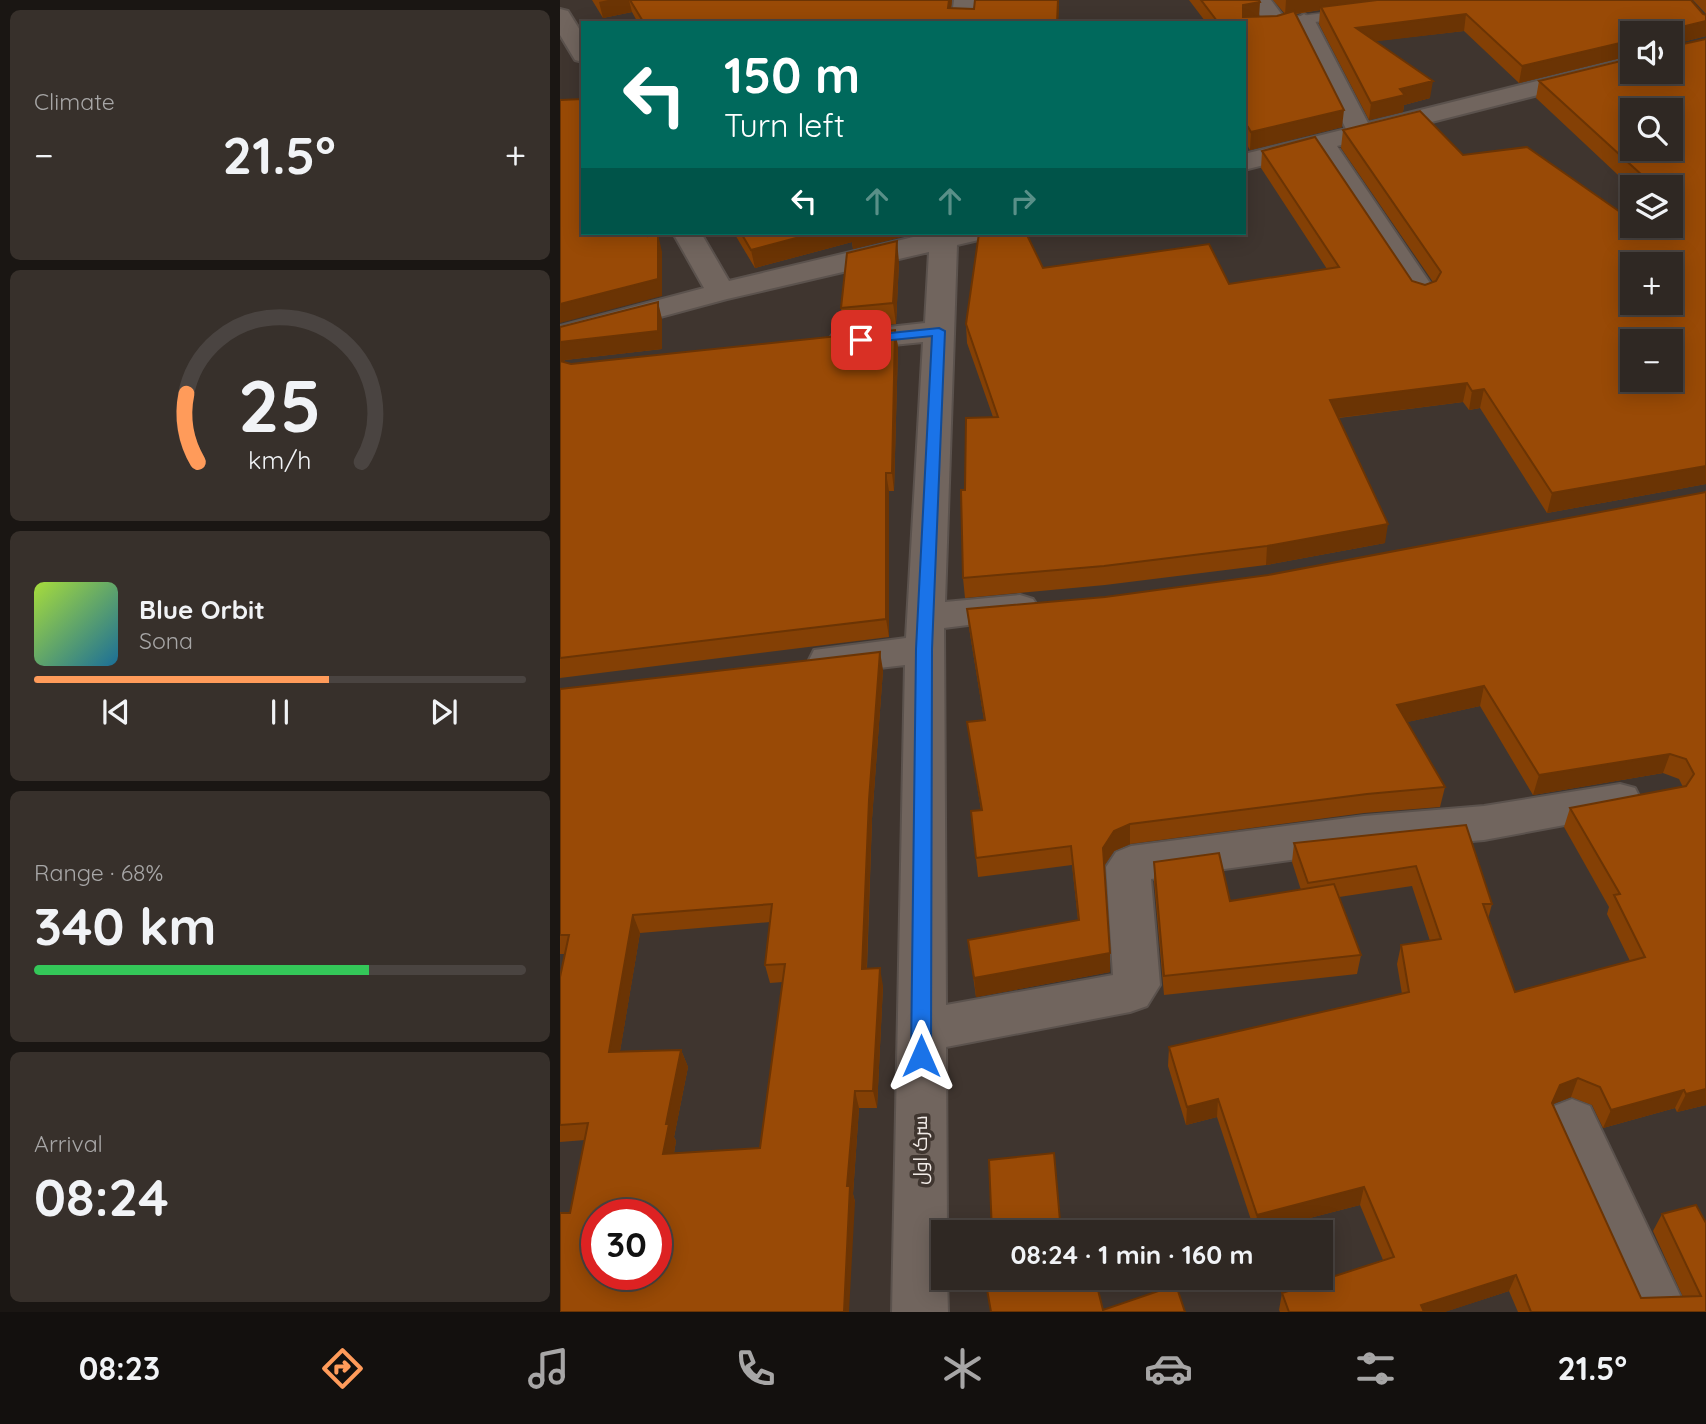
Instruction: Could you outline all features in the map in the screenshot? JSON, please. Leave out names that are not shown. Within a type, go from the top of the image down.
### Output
[{"type":"street","points":[[962,21],[965,0]]},
{"type":"street","points":[[1260,0],[1277,23]]},
{"type":"street","points":[[560,16],[581,52]]},
{"type":"street","points":[[1304,21],[1360,132]]},
{"type":"street","points":[[1246,161],[1620,67]]},
{"type":"street","points":[[1321,142],[1421,292]]},
{"type":"street","points":[[688,235],[721,292]]},
{"type":"street","points":[[560,335],[954,235]]},
{"type":"street","name":"سرک اول","points":[[920,1312],[924,633],[939,331],[954,235]]},
{"type":"street","points":[[818,344],[939,331]]},
{"type":"street","points":[[789,665],[1049,606]]},
{"type":"street","points":[[921,1030],[1130,992],[1137,985],[1128,867],[1131,864],[1364,833],[1484,823],[1663,792]]},
{"type":"street","points":[[1572,1122],[1660,1312]]},
{"type":"lane","points":[[1246,27],[1369,11]]},
{"type":"building","points":[[630,0],[949,0],[948,8],[974,9],[975,0],[1058,0],[1057,21],[643,21]]},
{"type":"building","points":[[1201,0],[1259,0],[1260,2],[1243,5],[1243,17],[1277,16],[1294,11],[1344,110],[1251,132],[1246,128],[1246,21],[1217,21]]},
{"type":"building","points":[[1377,0],[1691,0],[1706,15],[1706,21],[1683,27],[1683,21],[1620,21],[1620,43],[1522,66],[1466,14],[1356,28],[1433,81],[1400,89],[1405,95],[1371,103],[1321,7]]},
{"type":"building","points":[[1706,39],[1706,466],[1552,493],[1484,389],[1472,391],[1467,383],[1330,400],[1388,524],[1267,546],[1104,566],[963,578],[961,490],[965,490],[966,418],[998,417],[966,324],[979,235],[1027,235],[1043,268],[1209,244],[1229,284],[1339,267],[1262,151],[1315,137],[1412,281],[1425,285],[1436,281],[1441,272],[1343,130],[1420,111],[1463,155],[1527,147],[1620,212],[1620,238],[1683,238],[1683,175],[1642,175],[1627,161],[1683,161],[1683,98],[1620,98],[1620,155],[1539,81],[1620,61],[1620,84],[1683,84],[1683,44]]},
{"type":"building","points":[[581,99],[581,235],[658,235],[658,279],[560,304],[560,100]]},
{"type":"building","points":[[742,235],[807,235],[751,250]]},
{"type":"building","points":[[897,241],[893,303],[841,308],[847,253]]},
{"type":"building","points":[[658,302],[658,331],[560,342],[560,327]]},
{"type":"building","points":[[895,330],[892,473],[886,473],[886,619],[560,658],[560,361],[571,364]]},
{"type":"building","points":[[1706,492],[1706,1089],[1686,1094],[1684,1090],[1611,1110],[1600,1087],[1578,1078],[1560,1085],[1552,1103],[1641,1298],[1701,1296],[1662,1214],[1696,1205],[1706,1223],[1706,1312],[1531,1312],[1516,1275],[1421,1305],[1424,1312],[1289,1312],[1282,1293],[1291,1290],[1333,1290],[1333,1277],[1394,1257],[1364,1187],[1257,1215],[1218,1099],[1187,1107],[1169,1047],[1409,992],[1401,945],[1441,939],[1416,866],[1308,883],[1294,843],[1466,825],[1492,904],[1483,904],[1515,992],[1645,957],[1614,895],[1620,894],[1570,808],[1686,786],[1694,774],[1686,759],[1670,754],[1539,775],[1484,686],[1397,705],[1445,787],[1367,794],[1130,824],[1114,831],[1103,848],[1110,953],[974,978],[968,940],[1079,920],[1071,846],[976,858],[971,811],[982,810],[967,722],[985,720],[967,609],[1105,597],[1268,575]]},
{"type":"building","points":[[880,652],[869,800],[862,969],[880,968],[873,1091],[855,1091],[847,1186],[850,1186],[844,1312],[560,1312],[560,1213],[570,1213],[588,1123],[560,1125],[560,977],[569,935],[560,935],[560,689]],"holes":[[[772,904],[765,965],[785,964],[760,1148],[663,1154],[669,1124],[666,1124],[681,1050],[609,1052],[633,915]]]},
{"type":"building","points":[[1219,853],[1230,901],[1334,884],[1361,955],[1164,976],[1154,862]]},
{"type":"building","points":[[1054,1153],[1060,1220],[992,1220],[989,1160]]},
{"type":"building","points":[[987,1290],[1098,1290],[1103,1310],[1161,1290],[1178,1290],[1185,1312],[991,1312]]},
{"type":"route","points":[[861,340],[939,331],[924,649],[921,1056]]}]
